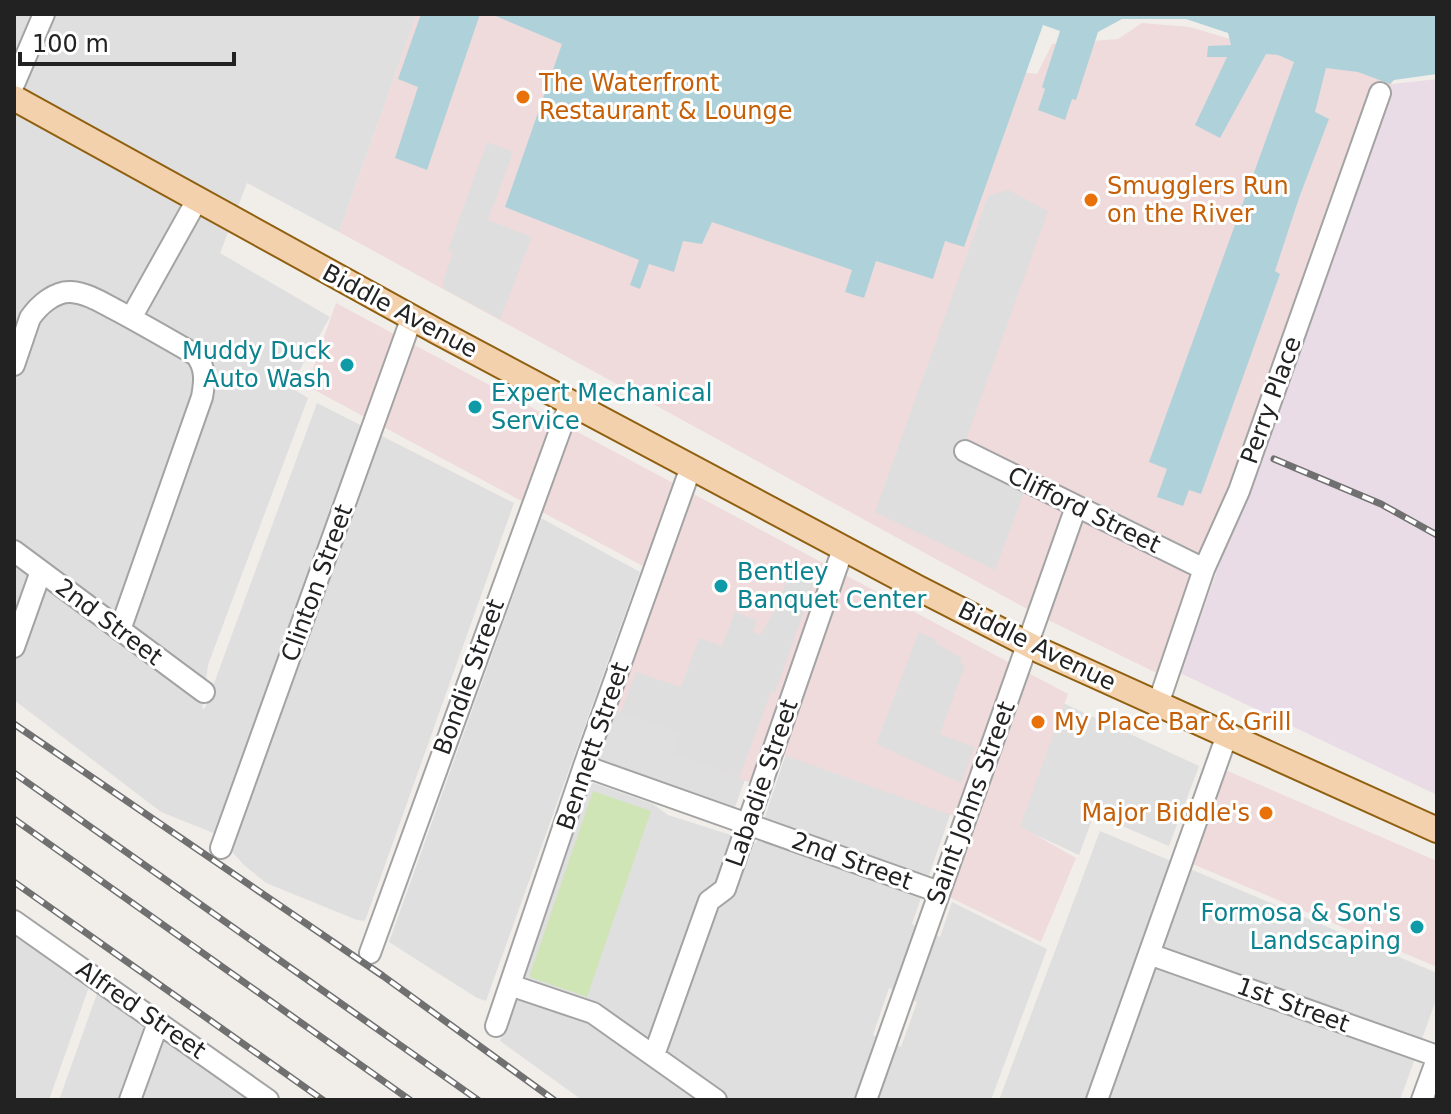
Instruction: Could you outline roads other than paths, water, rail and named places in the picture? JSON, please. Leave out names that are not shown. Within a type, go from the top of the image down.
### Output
[{"type":"main road","name":"Biddle Avenue","points":[[14,98],[570,403],[1027,644],[1437,830]]},
{"type":"street","points":[[14,84],[44,14]]},
{"type":"street","name":"Perry Place","points":[[1158,704],[1204,569],[1239,491],[1380,93]]},
{"type":"street","points":[[131,318],[197,200]]},
{"type":"street","points":[[14,365],[35,311],[52,297],[72,292],[85,295],[131,318],[196,355],[201,362],[204,374],[202,397],[120,630]]},
{"type":"street","name":"Clinton Street","points":[[221,848],[412,317]]},
{"type":"street","name":"Bondie Street","points":[[370,953],[570,403]]},
{"type":"street","name":"Clifford Street","points":[[965,451],[1204,569]]},
{"type":"street","name":"Bennett Street","points":[[496,1026],[584,766],[691,467]]},
{"type":"street","name":"Saint Johns Street","points":[[866,1100],[1076,507]]},
{"type":"street","name":"Labadie Street","points":[[654,1055],[709,901],[725,889],[843,549]]},
{"type":"street","name":"2nd Street","points":[[14,551],[204,692]]},
{"type":"street","points":[[14,647],[41,571]]},
{"type":"street","points":[[1097,1100],[1227,735]]},
{"type":"street","name":"2nd Street","points":[[584,766],[939,892]]},
{"type":"street","name":"Alfred Street","points":[[14,921],[268,1100]]},
{"type":"street","name":"1st Street","points":[[1149,954],[1437,1058]]},
{"type":"street","points":[[510,985],[593,1013],[716,1100]]},
{"type":"street","points":[[130,1100],[158,1023]]},
{"type":"street","points":[[1428,1097],[1437,1058]]},
{"type":"water","points":[[421,14],[480,14],[427,170],[395,158],[418,87],[398,79]]},
{"type":"water","points":[[491,14],[1437,14],[1437,74],[1394,80],[1390,84],[1358,72],[1326,68],[1315,112],[1329,119],[1275,271],[1280,274],[1201,494],[1189,490],[1183,506],[1157,497],[1167,469],[1149,462],[1294,62],[1266,54],[1220,138],[1195,125],[1227,57],[1207,57],[1208,46],[1231,45],[1228,33],[1186,19],[1122,19],[1098,32],[1076,100],[1072,99],[1065,120],[1038,110],[1060,31],[1043,25],[964,247],[945,241],[933,279],[876,261],[864,298],[845,292],[852,270],[712,222],[702,244],[683,241],[674,272],[649,264],[640,289],[630,285],[639,260],[505,207],[562,44]]},
{"type":"railway","points":[[1274,459],[1381,504],[1437,535]]},
{"type":"railway","points":[[14,724],[383,976],[554,1100]]},
{"type":"railway","points":[[14,773],[478,1100]]},
{"type":"railway","points":[[14,819],[410,1100]]},
{"type":"railway","points":[[14,882],[323,1100]]},
{"type":"place","name":"The Waterfront Restaurant & Lounge","points":[[523,97]]},
{"type":"place","name":"Smugglers Run on the River","points":[[1091,200]]},
{"type":"place","name":"Muddy Duck Auto Wash","points":[[347,365]]},
{"type":"place","name":"Expert Mechanical Service","points":[[475,407]]},
{"type":"place","name":"Bentley Banquet Center","points":[[721,586]]},
{"type":"place","name":"My Place Bar & Grill","points":[[1038,722]]},
{"type":"place","name":"Major Biddle's","points":[[1266,813]]},
{"type":"place","name":"Formosa & Son's Landscaping","points":[[1417,927]]}]
